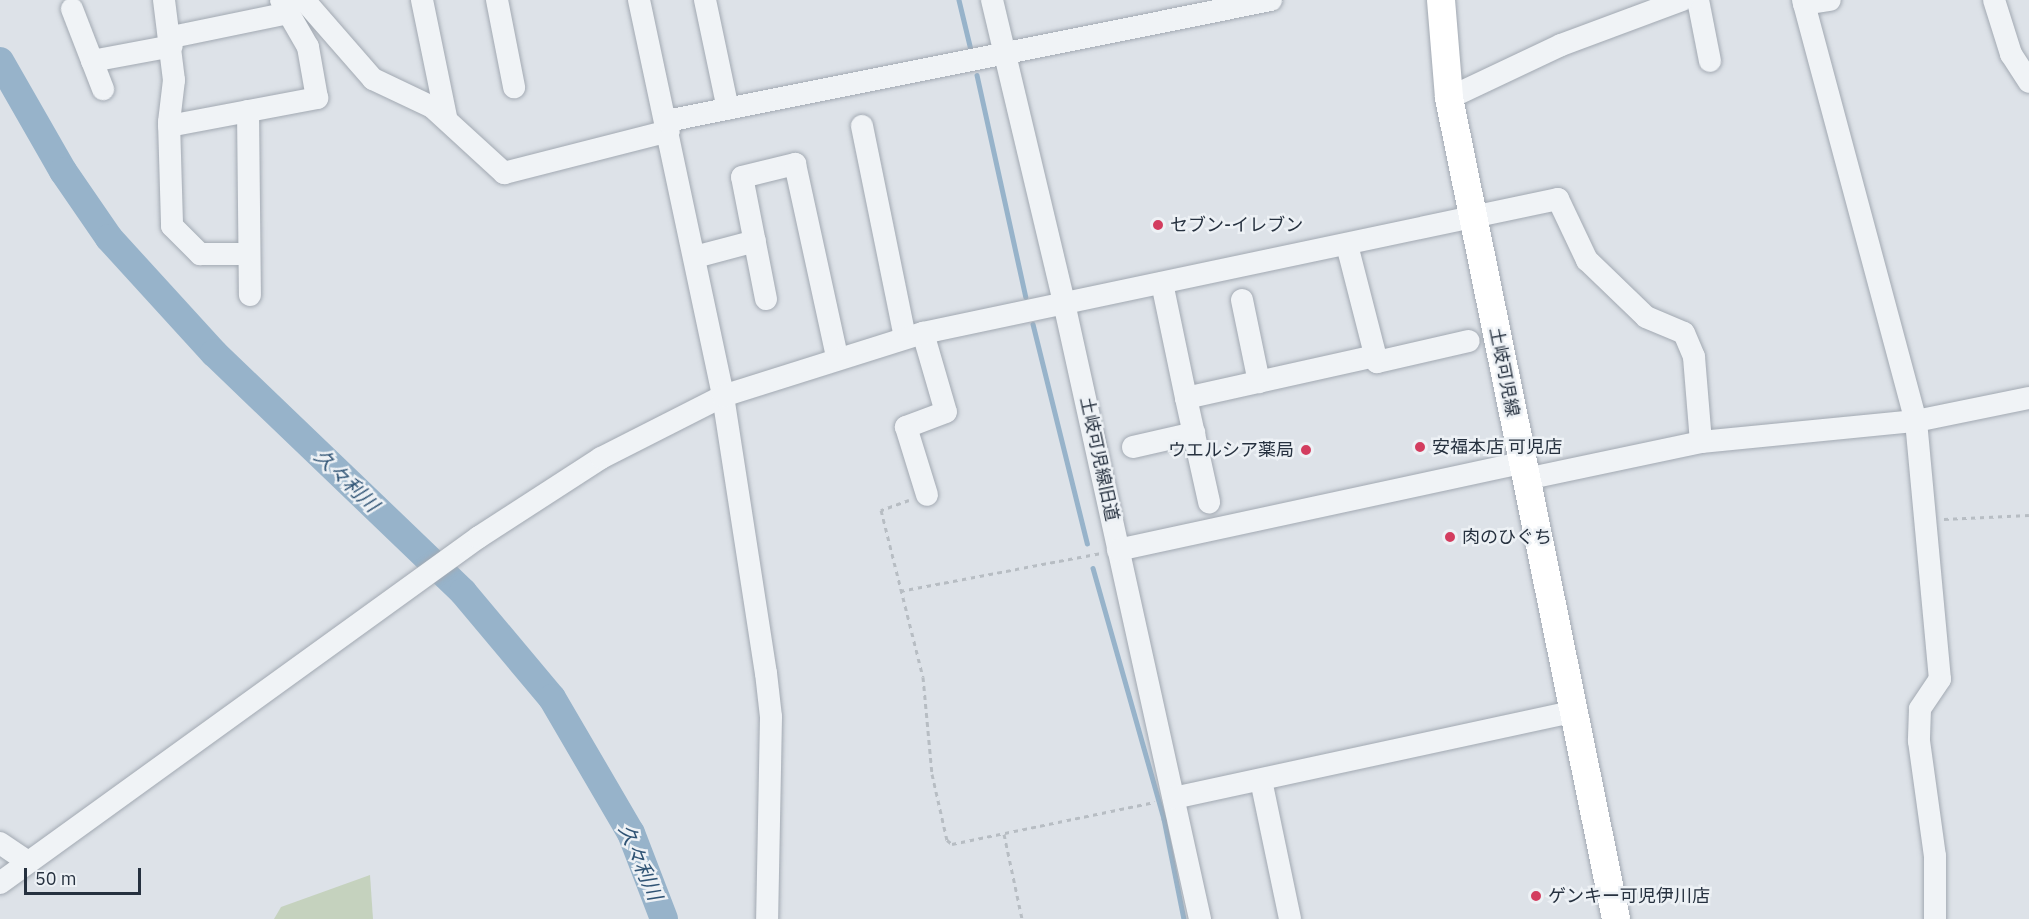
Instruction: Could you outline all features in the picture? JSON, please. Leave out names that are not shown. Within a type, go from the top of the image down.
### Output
[{"type":"main road","name":"土岐可児線","points":[[1441,0],[1449,98],[1616,919]]},
{"type":"street","points":[[164,0],[172,42],[169,126],[172,226],[200,254],[248,254]]},
{"type":"street","points":[[304,0],[373,79],[446,117],[504,173],[728,109],[1007,55],[1271,0]]},
{"type":"street","points":[[422,0],[446,117]]},
{"type":"street","points":[[497,0],[514,87]]},
{"type":"street","points":[[639,0],[668,126],[723,396],[771,717],[766,919]]},
{"type":"street","points":[[705,0],[728,109]]},
{"type":"street","name":"土岐可児線旧道","points":[[992,0],[1065,303],[1200,919]]},
{"type":"street","points":[[1449,98],[1561,45],[1656,4],[1682,0]]},
{"type":"street","points":[[1698,0],[1710,61]]},
{"type":"street","points":[[1830,0],[1803,2],[1916,421],[1928,520],[1940,679],[1920,710],[1919,741],[1935,856],[1935,919]]},
{"type":"street","points":[[1994,0],[2011,54],[2029,82]]},
{"type":"street","points":[[92,61],[172,42],[283,7],[308,47],[317,98],[169,126]]},
{"type":"street","points":[[72,9],[103,89]]},
{"type":"street","points":[[248,111],[250,295]]},
{"type":"street","points":[[861,126],[914,335],[946,411],[906,427],[927,495]]},
{"type":"street","points":[[766,299],[742,177],[795,164],[837,357]]},
{"type":"street","points":[[0,883],[479,537],[601,458],[723,396],[837,357],[914,335],[1473,220],[1558,199],[1587,260],[1646,317],[1684,333],[1695,357],[1701,442]]},
{"type":"street","points":[[695,257],[755,241]]},
{"type":"street","points":[[1347,245],[1371,357],[1377,363],[1469,341]]},
{"type":"street","points":[[1162,283],[1209,502]]},
{"type":"street","points":[[1242,300],[1259,382]]},
{"type":"street","points":[[1186,398],[1371,357]]},
{"type":"street","points":[[1118,549],[1524,471],[1701,442],[1916,421],[2029,398]]},
{"type":"street","points":[[1132,447],[1194,433]]},
{"type":"street","points":[[1174,798],[1575,711]]},
{"type":"street","points":[[1260,780],[1290,919]]},
{"type":"street","points":[[0,843],[28,862]]},
{"type":"path","points":[[927,495],[881,510],[924,677],[932,774],[947,840],[952,844],[1147,804]]},
{"type":"path","points":[[1928,520],[2029,515]]},
{"type":"path","points":[[900,591],[1118,549]]},
{"type":"path","points":[[1004,834],[1022,919]]},
{"type":"green space","points":[[370,875],[373,919],[274,919],[281,907]]},
{"type":"waterway","points":[[959,0],[971,50]]},
{"type":"waterway","name":"久々利川","points":[[0,61],[63,171],[109,238],[214,353],[463,592],[552,698],[631,833],[664,919]]},
{"type":"waterway","points":[[977,75],[1026,297]]},
{"type":"waterway","points":[[1033,324],[1087,543]]},
{"type":"waterway","points":[[1093,568],[1164,819],[1184,919]]},
{"type":"place","name":"セブン-イレブン","points":[[1158,225]]},
{"type":"place","name":"安福本店 可児店","points":[[1420,447]]},
{"type":"place","name":"ウエルシア薬局","points":[[1306,450]]},
{"type":"place","name":"肉のひぐち","points":[[1450,537]]},
{"type":"place","name":"ゲンキー可児伊川店","points":[[1536,896]]}]
